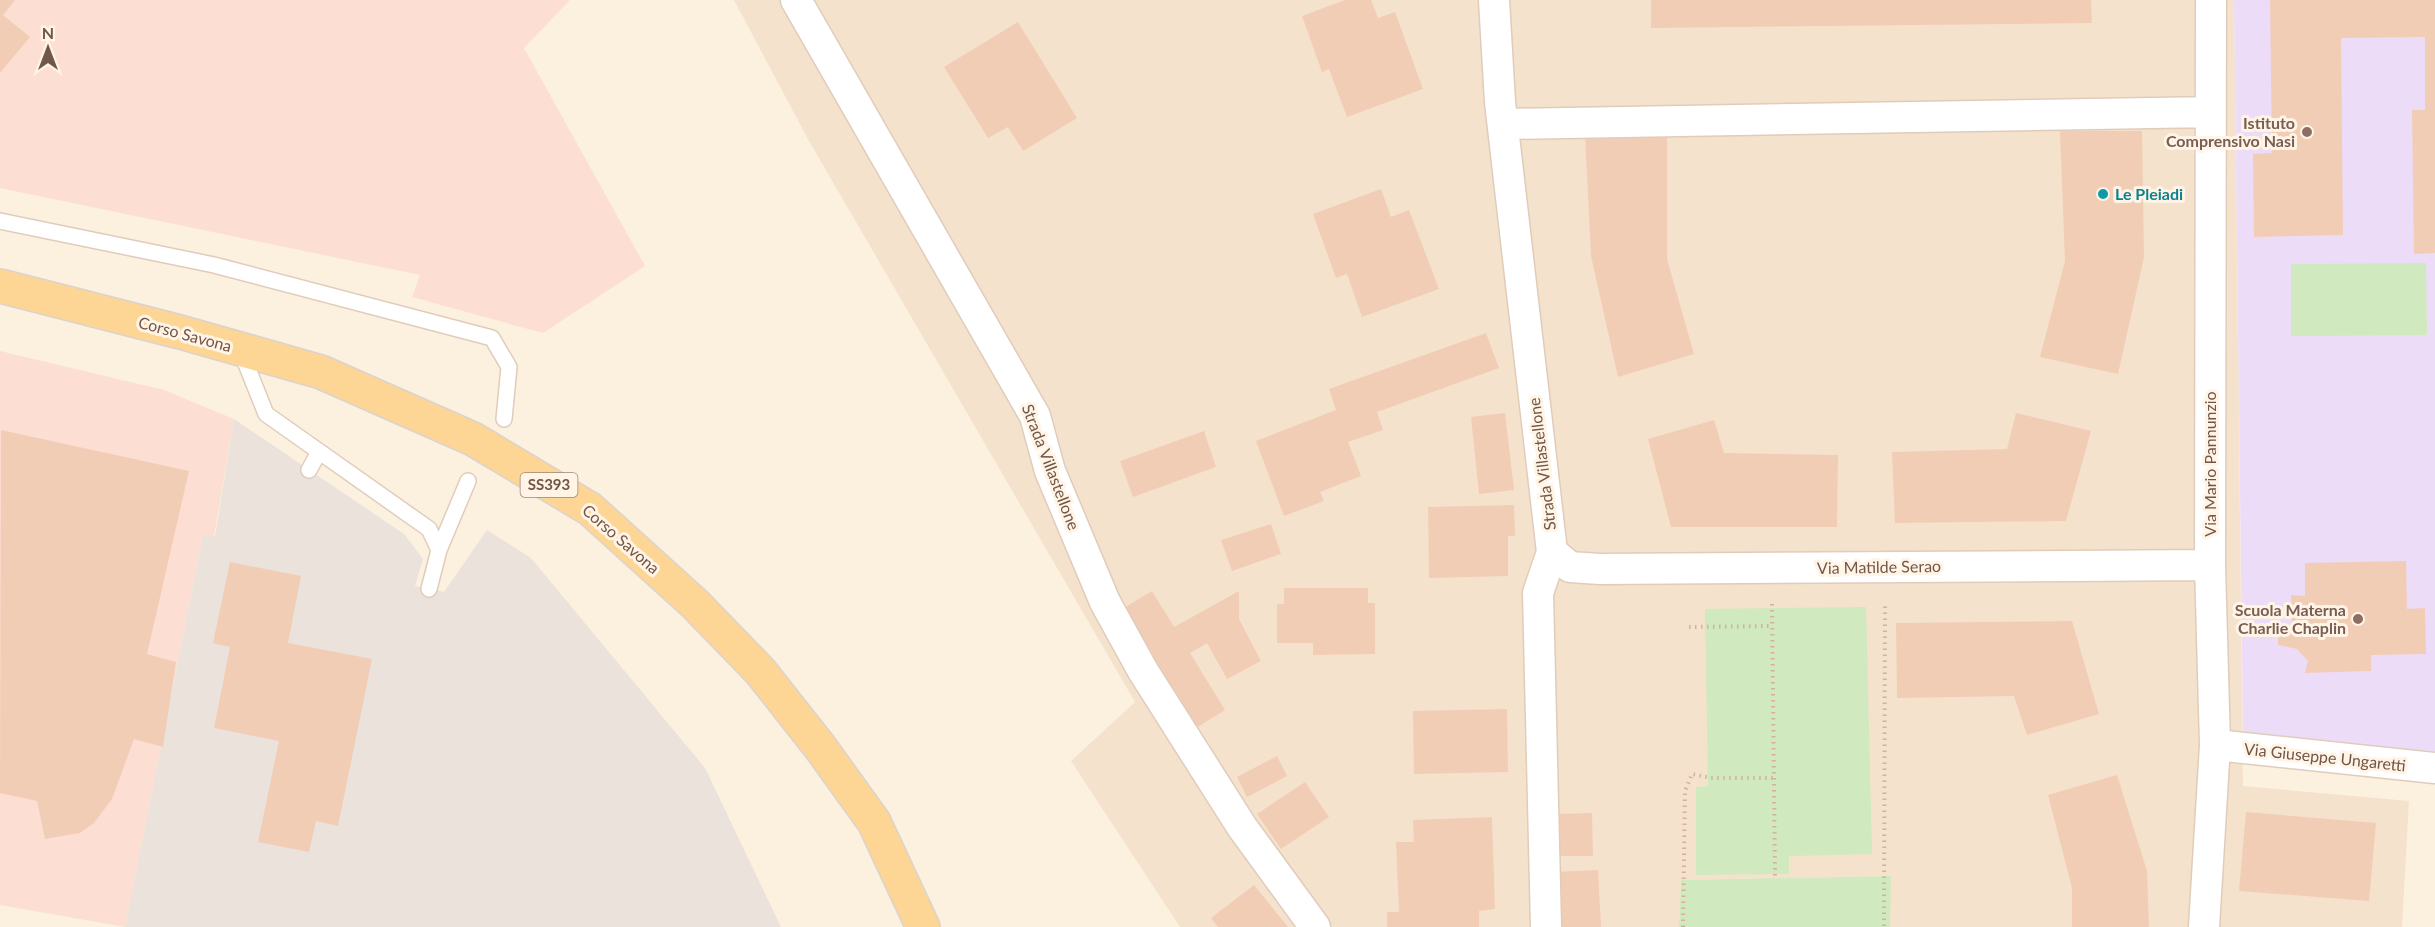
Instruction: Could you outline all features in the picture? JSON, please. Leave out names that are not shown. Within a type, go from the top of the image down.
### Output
[{"type":"main road","name":"Corso Savona","points":[[0,286],[321,372],[473,439],[590,509],[695,604],[760,672],[820,747],[874,822],[923,927]]},
{"type":"street","name":"Strada Villastellone","points":[[796,0],[1035,416],[1050,471],[1105,602],[1143,671],[1242,827],[1315,927]]},
{"type":"street","name":"Strada Villastellone","points":[[1494,0],[1503,124],[1552,552],[1538,593],[1546,927]]},
{"type":"street","name":"Via Mario Pannunzio","points":[[2204,927],[2215,745],[2210,565],[2211,0]]},
{"type":"street","points":[[1503,124],[2211,112]]},
{"type":"street","name":"Via Matilde Serao","points":[[1552,552],[1570,567],[1600,569],[2210,565]]},
{"type":"street","name":"Via Giuseppe Ungaretti","points":[[2215,745],[2435,768]]},
{"type":"lane","points":[[0,221],[214,265],[492,338],[509,367],[504,419]]},
{"type":"lane","points":[[240,349],[266,414],[429,529],[439,550]]},
{"type":"lane","points":[[309,470],[319,452]]},
{"type":"lane","points":[[429,589],[439,550],[468,481]]},
{"type":"path","points":[[1884,603],[1884,926]]},
{"type":"path","points":[[1772,604],[1776,878]]},
{"type":"path","points":[[1689,627],[1772,626]]},
{"type":"path","points":[[1683,927],[1685,791],[1692,774],[1710,778],[1774,778]]},
{"type":"shaded area","points":[[0,0],[570,0],[524,48],[645,266],[543,333],[412,297],[420,275],[0,188]]},
{"type":"shaded area","points":[[734,0],[2234,0],[2243,786],[2409,801],[2402,927],[1890,927],[1890,876],[1681,880],[1679,927],[1180,927],[1071,761],[1135,702],[809,141]]},
{"type":"shaded area","points":[[2234,0],[2435,0],[2435,753],[2243,735]]},
{"type":"shaded area","points":[[0,351],[164,390],[234,419],[214,536],[203,534],[125,927],[0,905]]},
{"type":"shaded area","points":[[234,419],[404,534],[423,559],[415,586],[444,592],[487,530],[531,558],[705,768],[781,927],[125,927],[203,534],[215,536]]},
{"type":"green space","points":[[2426,263],[2427,335],[2291,336],[2291,264]]},
{"type":"green space","points":[[1866,607],[1872,854],[1789,856],[1789,874],[1696,875],[1696,787],[1708,786],[1705,609]]},
{"type":"green space","points":[[1891,876],[1890,927],[1679,927],[1681,880]]},
{"type":"building","points":[[0,0],[15,0],[3,15],[30,37],[0,73]]},
{"type":"building","points":[[1345,0],[1371,0],[1378,18],[1395,12],[1423,89],[1347,117],[1329,69],[1322,72],[1302,16]]},
{"type":"building","points":[[1651,0],[2091,0],[2092,23],[1651,28]]},
{"type":"building","name":"Istituto Comprensivo Nasi","points":[[2270,0],[2435,0],[2435,253],[2414,254],[2412,110],[2425,110],[2425,37],[2341,38],[2343,235],[2254,237],[2253,154],[2272,153]]},
{"type":"building","points":[[1018,22],[1077,118],[1023,151],[1008,127],[988,138],[944,67]]},
{"type":"building","name":"Le Pleiadi","points":[[2060,131],[2142,131],[2144,257],[2118,374],[2040,357],[2065,261]]},
{"type":"building","points":[[1585,134],[1667,134],[1667,259],[1694,354],[1618,377],[1591,256]]},
{"type":"building","points":[[1381,189],[1391,217],[1409,210],[1439,289],[1362,317],[1347,274],[1336,278],[1313,214]]},
{"type":"building","points":[[1486,333],[1499,368],[1377,412],[1383,430],[1348,442],[1361,476],[1320,492],[1324,501],[1284,516],[1256,441],[1336,410],[1329,389]]},
{"type":"building","points":[[1505,413],[1514,490],[1479,494],[1471,417]]},
{"type":"building","points":[[2016,413],[2091,431],[2066,521],[1895,523],[1892,452],[2007,449]]},
{"type":"building","points":[[1714,420],[1724,453],[1838,455],[1837,527],[1671,527],[1648,439]]},
{"type":"building","points":[[1,430],[189,471],[147,654],[176,662],[163,747],[134,739],[112,799],[94,823],[80,833],[45,839],[37,801],[0,793]]},
{"type":"building","points":[[1204,431],[1216,467],[1133,497],[1120,461]]},
{"type":"building","points":[[1514,505],[1515,536],[1508,536],[1508,576],[1429,578],[1428,507]]},
{"type":"building","points":[[1271,524],[1281,554],[1232,571],[1221,540]]},
{"type":"building","name":"Scuola Materna Charlie Chaplin","points":[[2406,561],[2407,609],[2425,608],[2426,654],[2371,655],[2371,671],[2305,673],[2308,661],[2297,649],[2278,645],[2278,629],[2292,629],[2291,595],[2305,596],[2305,563]]},
{"type":"building","points":[[230,562],[301,576],[288,643],[372,659],[338,826],[316,821],[309,852],[258,842],[279,741],[214,728],[230,647],[213,643]]},
{"type":"building","points":[[1284,588],[1368,588],[1368,603],[1375,603],[1375,654],[1313,655],[1313,643],[1277,643],[1277,604],[1284,604]]},
{"type":"building","points":[[1152,591],[1174,627],[1239,591],[1239,619],[1261,661],[1227,679],[1207,643],[1190,653],[1225,710],[1196,728],[1122,609]]},
{"type":"building","points":[[2072,621],[2099,714],[2027,735],[2014,696],[1897,698],[1896,623]]},
{"type":"building","points":[[1507,709],[1508,772],[1414,774],[1413,711]]},
{"type":"building","points":[[1277,756],[1287,776],[1247,797],[1237,777]]},
{"type":"building","points":[[2117,775],[2147,871],[2149,927],[2072,927],[2072,888],[2048,795]]},
{"type":"building","points":[[1305,782],[1329,817],[1281,849],[1257,814]]},
{"type":"building","points":[[2246,812],[2376,823],[2369,901],[2239,891]]},
{"type":"building","points":[[1592,813],[1593,856],[1555,856],[1554,814]]},
{"type":"building","points":[[1492,817],[1495,909],[1479,911],[1479,927],[1387,927],[1387,912],[1399,912],[1396,842],[1414,842],[1413,820]]},
{"type":"building","points":[[1598,870],[1601,927],[1556,927],[1553,872]]},
{"type":"building","points":[[1254,885],[1288,927],[1218,927],[1211,918]]},
{"type":"place","name":"Istituto Comprensivo Nasi","points":[[2307,132]]},
{"type":"place","name":"Le Pleiadi","points":[[2103,194]]},
{"type":"place","name":"Scuola Materna Charlie Chaplin","points":[[2358,619]]}]
